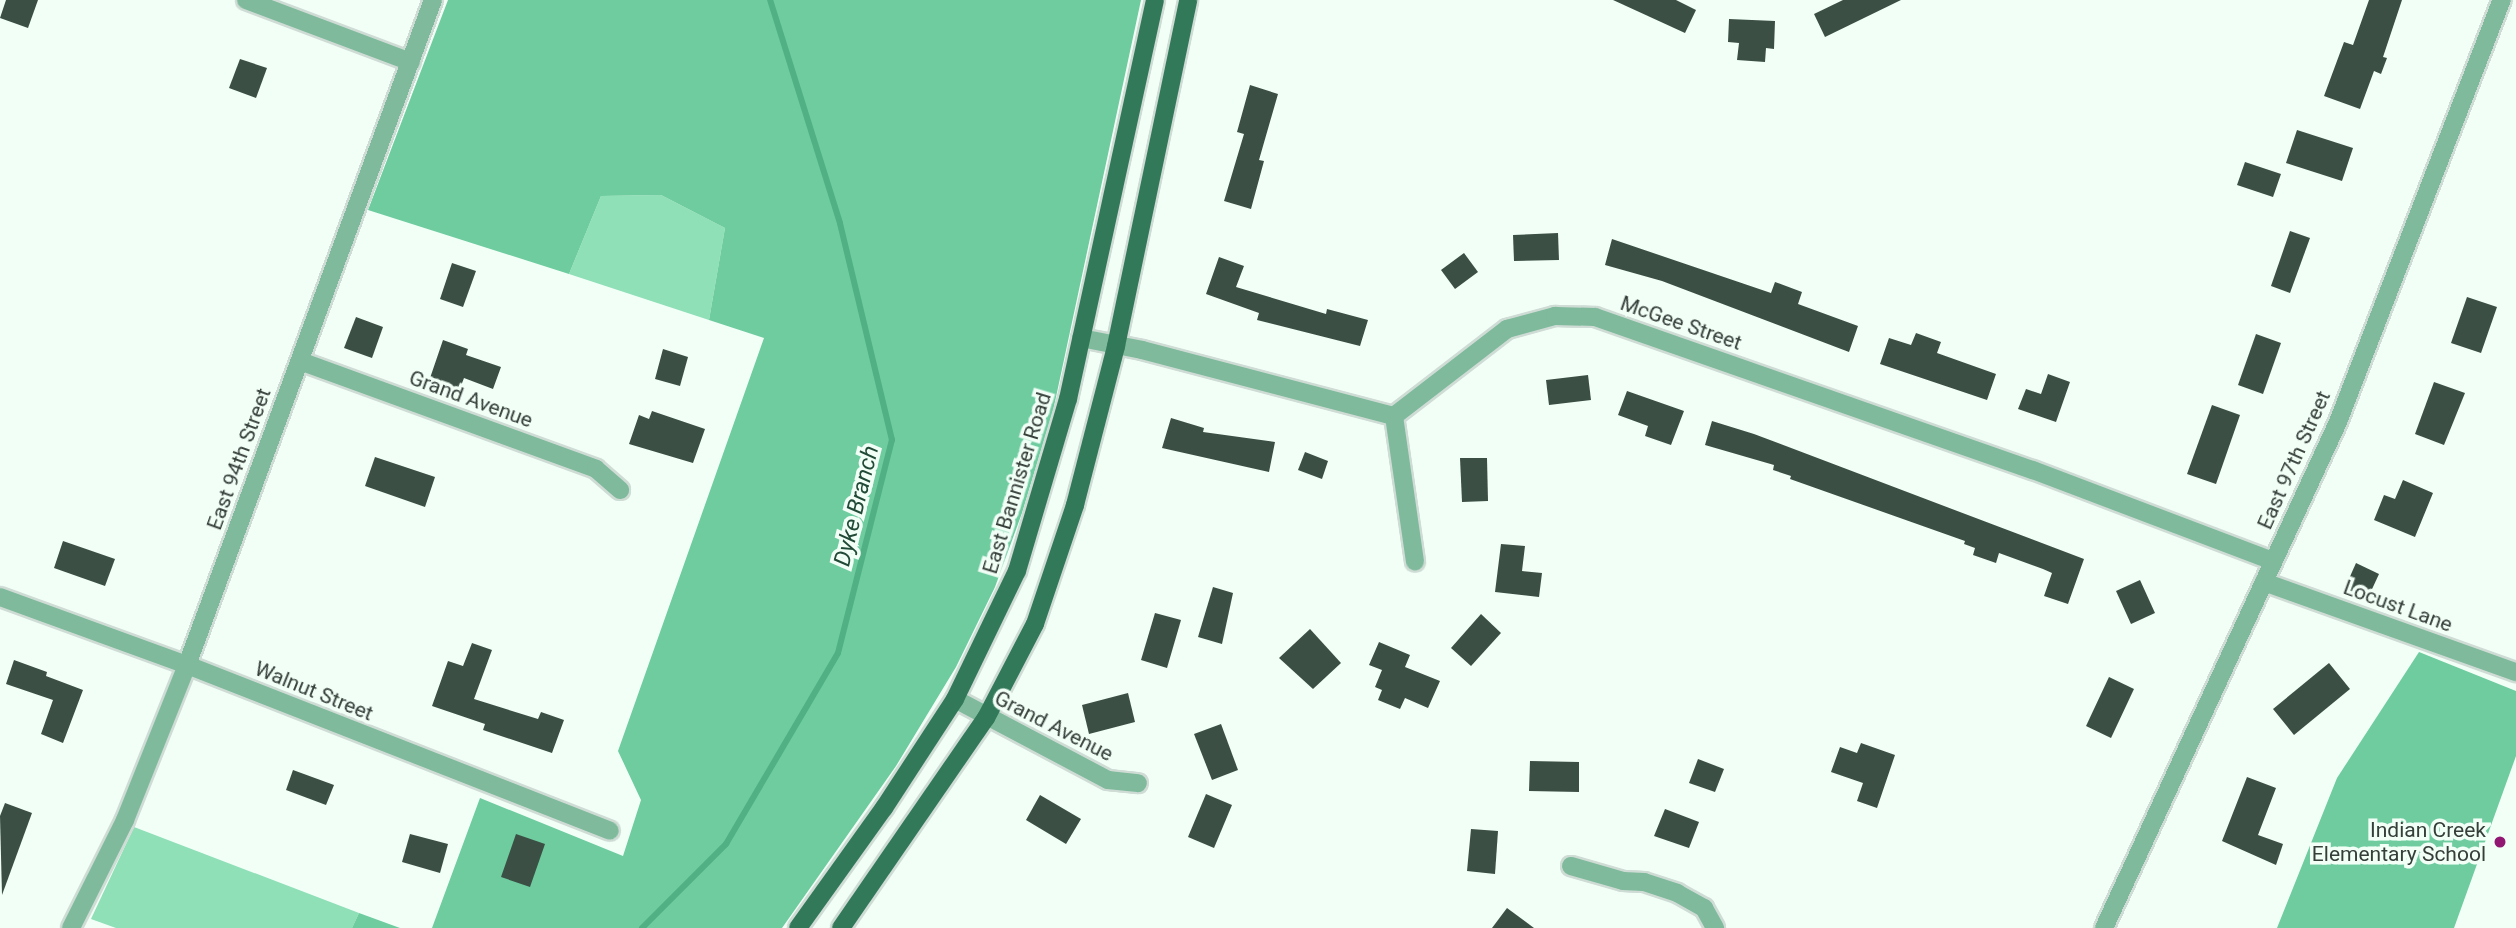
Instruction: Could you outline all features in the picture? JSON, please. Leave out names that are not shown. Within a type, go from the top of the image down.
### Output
[{"type":"main road","name":"East Bannister Road","points":[[798,928],[884,808],[955,699],[1017,571],[1068,399],[1154,0]]},
{"type":"main road","points":[[841,928],[986,718],[1035,624],[1075,505],[1116,346],[1188,0]]},
{"type":"street","points":[[247,0],[411,62]]},
{"type":"street","name":"East 94th Street","points":[[71,928],[125,820],[187,665],[433,0]]},
{"type":"street","name":"East 97th Street","points":[[2104,928],[2338,422],[2502,0]]},
{"type":"street","name":"McGee Street","points":[[1394,416],[1507,329],[1555,316],[1595,317],[2033,470],[2273,561]]},
{"type":"street","points":[[1081,338],[1394,416],[1415,561]]},
{"type":"street","name":"Grand Avenue","points":[[300,361],[596,469],[620,490]]},
{"type":"street","name":"Locust Lane","points":[[2264,582],[2516,672]]},
{"type":"street","name":"Walnut Street","points":[[0,597],[187,665],[610,831]]},
{"type":"street","name":"Grand Avenue","points":[[955,699],[986,718],[1108,780],[1138,783]]},
{"type":"street","points":[[1571,866],[1677,893],[1704,908],[1715,928]]},
{"type":"green space","points":[[448,0],[1141,0],[1053,411],[1022,513],[995,587],[956,667],[896,766],[782,928],[432,928],[480,798],[623,856],[641,800],[618,751],[764,338],[709,320],[725,228],[661,195],[601,196],[569,274],[368,210]]},
{"type":"green space","points":[[661,195],[725,228],[709,320],[569,274],[601,196]]},
{"type":"green space","points":[[2419,652],[2516,691],[2516,756],[2454,928],[2277,928],[2337,778]]},
{"type":"green space","points":[[134,827],[359,913],[352,928],[116,928],[91,919]]},
{"type":"green space","points":[[359,913],[400,928],[352,928]]},
{"type":"building","points":[[6,0],[38,0],[28,28],[0,18]]},
{"type":"building","points":[[1613,0],[1676,0],[1696,10],[1685,33]]},
{"type":"building","points":[[1843,0],[1901,0],[1825,37],[1814,14]]},
{"type":"building","points":[[2369,0],[2402,0],[2383,57],[2387,58],[2381,74],[2374,71],[2360,109],[2324,96],[2344,42],[2353,45]]},
{"type":"building","points":[[1729,19],[1775,21],[1774,49],[1766,48],[1765,62],[1737,60],[1739,43],[1728,42]]},
{"type":"building","points":[[240,59],[267,68],[256,98],[229,88]]},
{"type":"building","points":[[1250,85],[1278,94],[1259,160],[1264,161],[1251,209],[1224,201],[1244,134],[1237,132]]},
{"type":"building","points":[[2297,130],[2353,148],[2342,181],[2286,163]]},
{"type":"building","points":[[2245,162],[2281,174],[2273,197],[2237,185]]},
{"type":"building","points":[[2290,231],[2310,238],[2290,293],[2271,286]]},
{"type":"building","points":[[1558,233],[1559,260],[1514,261],[1513,235]]},
{"type":"building","points":[[1612,239],[1771,293],[1775,282],[1802,292],[1798,304],[1858,326],[1849,352],[1662,281],[1605,265]]},
{"type":"building","points":[[1464,253],[1478,272],[1455,289],[1441,270]]},
{"type":"building","points":[[1219,257],[1244,266],[1236,287],[1326,314],[1327,309],[1368,320],[1360,346],[1257,320],[1259,313],[1206,294]]},
{"type":"building","points":[[452,263],[476,271],[463,307],[440,299]]},
{"type":"building","points":[[2467,297],[2497,307],[2481,353],[2451,343]]},
{"type":"building","points":[[356,317],[383,327],[372,358],[344,348]]},
{"type":"building","points":[[1916,333],[1941,342],[1937,353],[1996,374],[1987,400],[1880,364],[1889,338],[1911,345]]},
{"type":"building","points":[[2256,334],[2281,343],[2263,394],[2238,385]]},
{"type":"building","points":[[443,340],[468,349],[466,355],[501,367],[493,389],[464,378],[459,391],[429,381]]},
{"type":"building","points":[[663,349],[688,357],[680,386],[655,379]]},
{"type":"building","points":[[2048,374],[2070,382],[2056,422],[2018,409],[2026,389],[2041,394]]},
{"type":"building","points":[[1588,375],[1591,400],[1549,405],[1546,380]]},
{"type":"building","points":[[2434,382],[2465,393],[2444,445],[2415,434]]},
{"type":"building","points":[[1627,391],[1684,411],[1671,445],[1645,436],[1648,426],[1618,415]]},
{"type":"building","points":[[2212,405],[2240,415],[2216,484],[2187,474]]},
{"type":"building","points":[[652,411],[705,429],[693,463],[629,444],[639,415],[649,419]]},
{"type":"building","points":[[1171,418],[1204,428],[1203,432],[1275,442],[1269,472],[1162,448]]},
{"type":"building","points":[[1712,421],[1754,434],[2084,559],[2068,604],[2044,596],[2052,573],[2043,569],[1999,553],[1996,563],[1973,555],[1975,548],[1964,544],[1965,541],[1790,479],[1791,476],[1773,470],[1774,465],[1705,445]]},
{"type":"building","points":[[1305,452],[1328,461],[1322,479],[1298,470]]},
{"type":"building","points":[[375,457],[435,477],[425,507],[365,486]]},
{"type":"building","points":[[1460,458],[1487,458],[1488,501],[1462,502]]},
{"type":"building","points":[[2403,480],[2433,493],[2415,537],[2374,520],[2384,495],[2395,499]]},
{"type":"building","points":[[63,541],[115,559],[105,586],[54,568]]},
{"type":"building","points":[[1501,544],[1525,546],[1522,571],[1542,573],[1539,597],[1495,592]]},
{"type":"building","points":[[2356,563],[2379,574],[2367,600],[2344,590]]},
{"type":"building","points":[[2140,580],[2155,613],[2131,624],[2116,591]]},
{"type":"building","points":[[1213,587],[1233,593],[1222,644],[1198,637]]},
{"type":"building","points":[[1155,613],[1181,620],[1167,668],[1141,660]]},
{"type":"building","points":[[1481,614],[1501,633],[1471,666],[1451,648]]},
{"type":"building","points":[[1310,629],[1341,663],[1313,689],[1279,658]]},
{"type":"building","points":[[1379,642],[1410,655],[1405,667],[1440,681],[1428,708],[1405,698],[1400,709],[1378,700],[1382,690],[1375,687],[1382,670],[1369,665]]},
{"type":"building","points":[[472,643],[492,650],[474,699],[538,719],[541,712],[564,720],[552,753],[483,730],[485,724],[432,706],[448,661],[463,666]]},
{"type":"building","points":[[14,660],[47,672],[46,676],[83,690],[63,743],[41,734],[53,700],[6,684]]},
{"type":"building","points":[[2329,663],[2350,689],[2294,735],[2273,709]]},
{"type":"building","points":[[2109,677],[2134,689],[2111,738],[2086,726]]},
{"type":"building","points":[[1128,693],[1135,722],[1089,734],[1082,705]]},
{"type":"building","points":[[1221,724],[1238,770],[1212,780],[1194,734]]},
{"type":"building","points":[[1861,743],[1895,755],[1877,808],[1857,801],[1863,783],[1831,772],[1840,747],[1857,753]]},
{"type":"building","points":[[1698,759],[1724,769],[1715,792],[1689,783]]},
{"type":"building","points":[[1530,761],[1579,762],[1579,792],[1529,791]]},
{"type":"building","points":[[293,770],[334,785],[326,805],[286,790]]},
{"type":"building","points":[[2247,777],[2276,788],[2258,835],[2283,844],[2276,865],[2222,841]]},
{"type":"building","points":[[1206,794],[1232,805],[1214,848],[1188,837]]},
{"type":"building","points":[[1040,795],[1081,819],[1066,844],[1026,820]]},
{"type":"building","points":[[5,803],[32,813],[2,895],[0,816]]},
{"type":"building","points":[[1665,809],[1699,822],[1689,848],[1654,836]]},
{"type":"building","points":[[1471,829],[1498,831],[1495,874],[1467,871]]},
{"type":"building","points":[[410,834],[448,844],[440,873],[402,862]]},
{"type":"building","points":[[516,834],[545,844],[530,887],[501,877]]},
{"type":"building","points":[[1507,908],[1534,928],[1492,928]]},
{"type":"waterway","name":"Dyke Branch","points":[[642,928],[726,844],[838,653],[892,440],[840,223],[770,0]]},
{"type":"place","name":"Indian Creek Elementary School","points":[[2500,842]]}]
